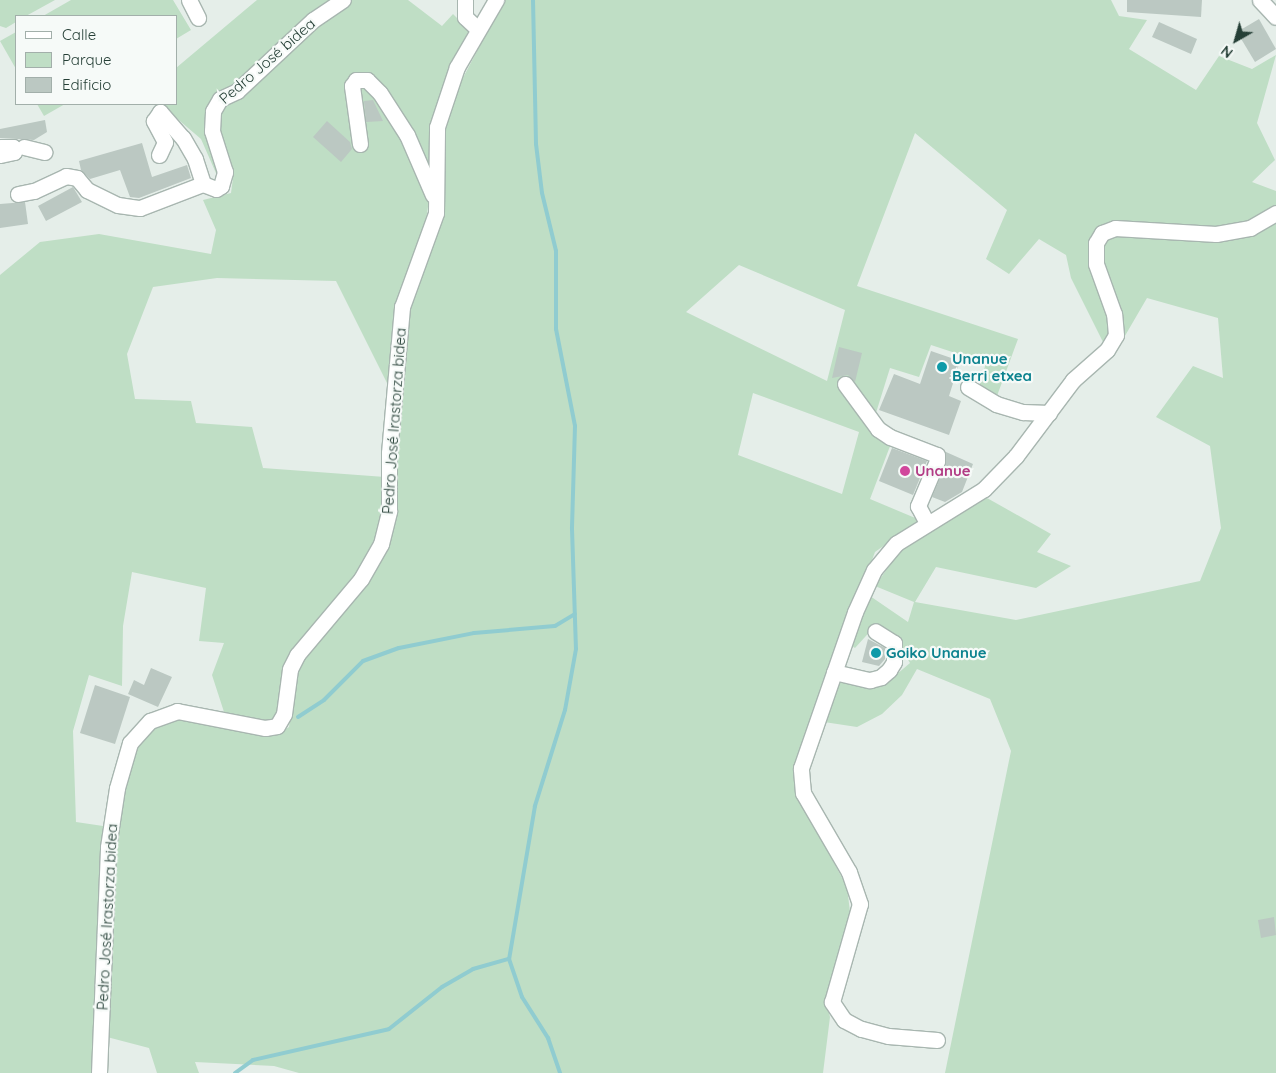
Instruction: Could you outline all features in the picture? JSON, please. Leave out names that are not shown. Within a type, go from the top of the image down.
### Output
[{"type":"street","points":[[189,0],[198,18]]},
{"type":"street","name":"Pedro José bidea","points":[[203,184],[216,189],[222,186],[225,172],[212,131],[213,111],[220,99],[237,91],[313,20],[342,0]]},
{"type":"street","points":[[465,0],[465,17],[477,28]]},
{"type":"street","name":"Pedro José Irastorza bidea","points":[[99,1073],[108,847],[117,788],[130,743],[150,720],[177,711],[265,728],[277,726],[284,714],[290,669],[297,655],[362,579],[381,544],[389,511],[389,453],[402,307],[429,235],[436,201],[436,126],[457,67],[477,28],[496,0]]},
{"type":"street","points":[[1260,0],[1276,17]]},
{"type":"street","points":[[360,144],[352,86],[356,80],[367,80],[380,93],[407,135],[436,201]]},
{"type":"street","points":[[18,194],[34,191],[66,176],[76,178],[87,190],[118,206],[140,208],[203,184],[195,159],[183,138],[160,112],[154,122],[165,142],[159,155]]},
{"type":"street","points":[[0,147],[13,146],[14,152],[0,155]]},
{"type":"street","points":[[24,147],[44,152]]},
{"type":"street","points":[[937,1040],[888,1036],[862,1029],[844,1020],[832,1002],[860,904],[855,884],[809,805],[800,781],[808,742],[874,570],[897,543],[926,523],[984,489],[1016,456],[1073,380],[1107,350],[1116,335],[1114,314],[1096,264],[1096,243],[1102,233],[1115,228],[1216,234],[1250,228],[1276,213]]},
{"type":"street","points":[[845,384],[878,429],[890,437],[937,455],[937,461],[918,506],[926,523]]},
{"type":"street","points":[[968,387],[996,404],[1023,412],[1049,414]]},
{"type":"street","points":[[834,672],[870,680],[881,677],[889,670],[894,662],[894,643],[875,630]]},
{"type":"green space","points":[[0,0],[55,0],[28,15],[15,15],[15,23],[6,28],[0,26]]},
{"type":"green space","points":[[71,0],[173,0],[191,30],[178,38],[178,15],[45,15]]},
{"type":"green space","points":[[257,0],[408,0],[442,26],[453,14],[469,30],[446,79],[425,228],[402,285],[388,385],[336,281],[217,278],[153,287],[127,354],[135,399],[191,401],[196,423],[252,427],[263,468],[385,477],[383,521],[361,567],[293,649],[280,709],[274,718],[263,723],[224,712],[212,675],[224,643],[199,641],[206,588],[132,572],[123,626],[122,686],[89,675],[73,731],[76,822],[103,826],[95,1073],[0,1073],[0,275],[40,242],[99,234],[211,254],[216,230],[203,200],[231,193],[233,178],[219,180],[201,139],[161,105],[178,105],[178,66]]},
{"type":"green space","points":[[504,0],[1111,0],[1119,16],[1147,20],[1129,49],[1196,90],[1219,56],[1252,69],[1276,55],[1257,123],[1275,160],[1252,182],[1276,191],[1276,1073],[945,1073],[1011,751],[990,699],[917,669],[902,695],[882,714],[857,727],[824,722],[838,681],[883,686],[910,663],[894,637],[875,626],[855,648],[849,644],[870,596],[908,622],[914,602],[875,586],[901,549],[987,498],[1051,534],[1037,552],[1071,566],[1036,588],[936,567],[915,602],[1016,620],[1200,581],[1221,528],[1210,446],[1156,417],[1193,366],[1223,378],[1218,318],[1147,298],[1115,353],[1103,342],[1071,278],[1066,255],[1039,239],[1009,274],[986,259],[1007,210],[915,133],[857,286],[1018,339],[994,404],[976,397],[986,363],[931,345],[919,377],[890,368],[875,416],[895,433],[870,499],[920,520],[875,552],[793,772],[795,790],[847,887],[851,920],[826,1001],[830,1017],[823,1073],[299,1073],[274,1066],[195,1062],[199,1073],[157,1073],[149,1048],[107,1037],[111,850],[132,748],[148,728],[171,718],[225,723],[276,735],[289,727],[297,664],[362,588],[385,553],[393,525],[393,451],[409,302],[436,231],[442,144],[456,91]],"holes":[[[739,265],[845,310],[827,381],[686,312]],[[753,393],[859,432],[842,494],[738,455]]]},
{"type":"green space","points":[[15,33],[15,67],[0,41]]},
{"type":"green space","points":[[38,105],[63,105],[44,116]]},
{"type":"building","points":[[1127,0],[1202,0],[1201,17],[1127,12]]},
{"type":"building","points":[[1259,19],[1276,49],[1255,62],[1237,32]]},
{"type":"building","points":[[1159,22],[1197,39],[1191,54],[1152,37]]},
{"type":"building","points":[[373,100],[383,121],[366,122],[364,101]]},
{"type":"building","points":[[45,120],[47,132],[34,140],[0,138],[0,129]]},
{"type":"building","points":[[327,121],[350,142],[352,149],[341,162],[313,137]]},
{"type":"building","points":[[142,143],[152,177],[187,165],[191,178],[139,198],[130,197],[120,170],[90,179],[81,170],[79,161]]},
{"type":"building","points":[[73,187],[82,202],[46,221],[38,206]]},
{"type":"building","points":[[25,202],[28,224],[0,228],[0,204]]},
{"type":"building","points":[[839,347],[862,353],[855,382],[848,375],[832,378]]},
{"type":"building","points":[[931,351],[960,361],[949,396],[961,401],[949,435],[879,410],[894,374],[920,384]]},
{"type":"building","name":"Unanue","points":[[892,448],[927,461],[913,495],[879,481]]},
{"type":"building","points":[[946,452],[973,464],[962,492],[945,502],[932,497],[946,464]]},
{"type":"building","name":"Goiko Unanue","points":[[868,639],[885,648],[885,659],[879,666],[862,662]]},
{"type":"building","points":[[151,668],[172,677],[158,707],[128,694],[134,680],[144,685]]},
{"type":"building","points":[[95,685],[130,697],[115,744],[80,733]]},
{"type":"building","points":[[1274,917],[1276,935],[1261,938],[1258,920]]},
{"type":"waterway","points":[[533,0],[536,144],[542,193],[556,251],[556,329],[575,426],[572,529],[576,649],[565,710],[535,806],[509,959],[522,997],[548,1038],[560,1073]]},
{"type":"waterway","points":[[298,717],[324,700],[363,661],[399,648],[474,633],[555,626],[575,614]]},
{"type":"waterway","points":[[235,1073],[253,1060],[389,1029],[442,987],[473,969],[509,959]]},
{"type":"place","name":"Unanue Berri etxea","points":[[942,367]]},
{"type":"place","name":"Unanue","points":[[905,471]]},
{"type":"place","name":"Goiko Unanue","points":[[876,653]]}]
